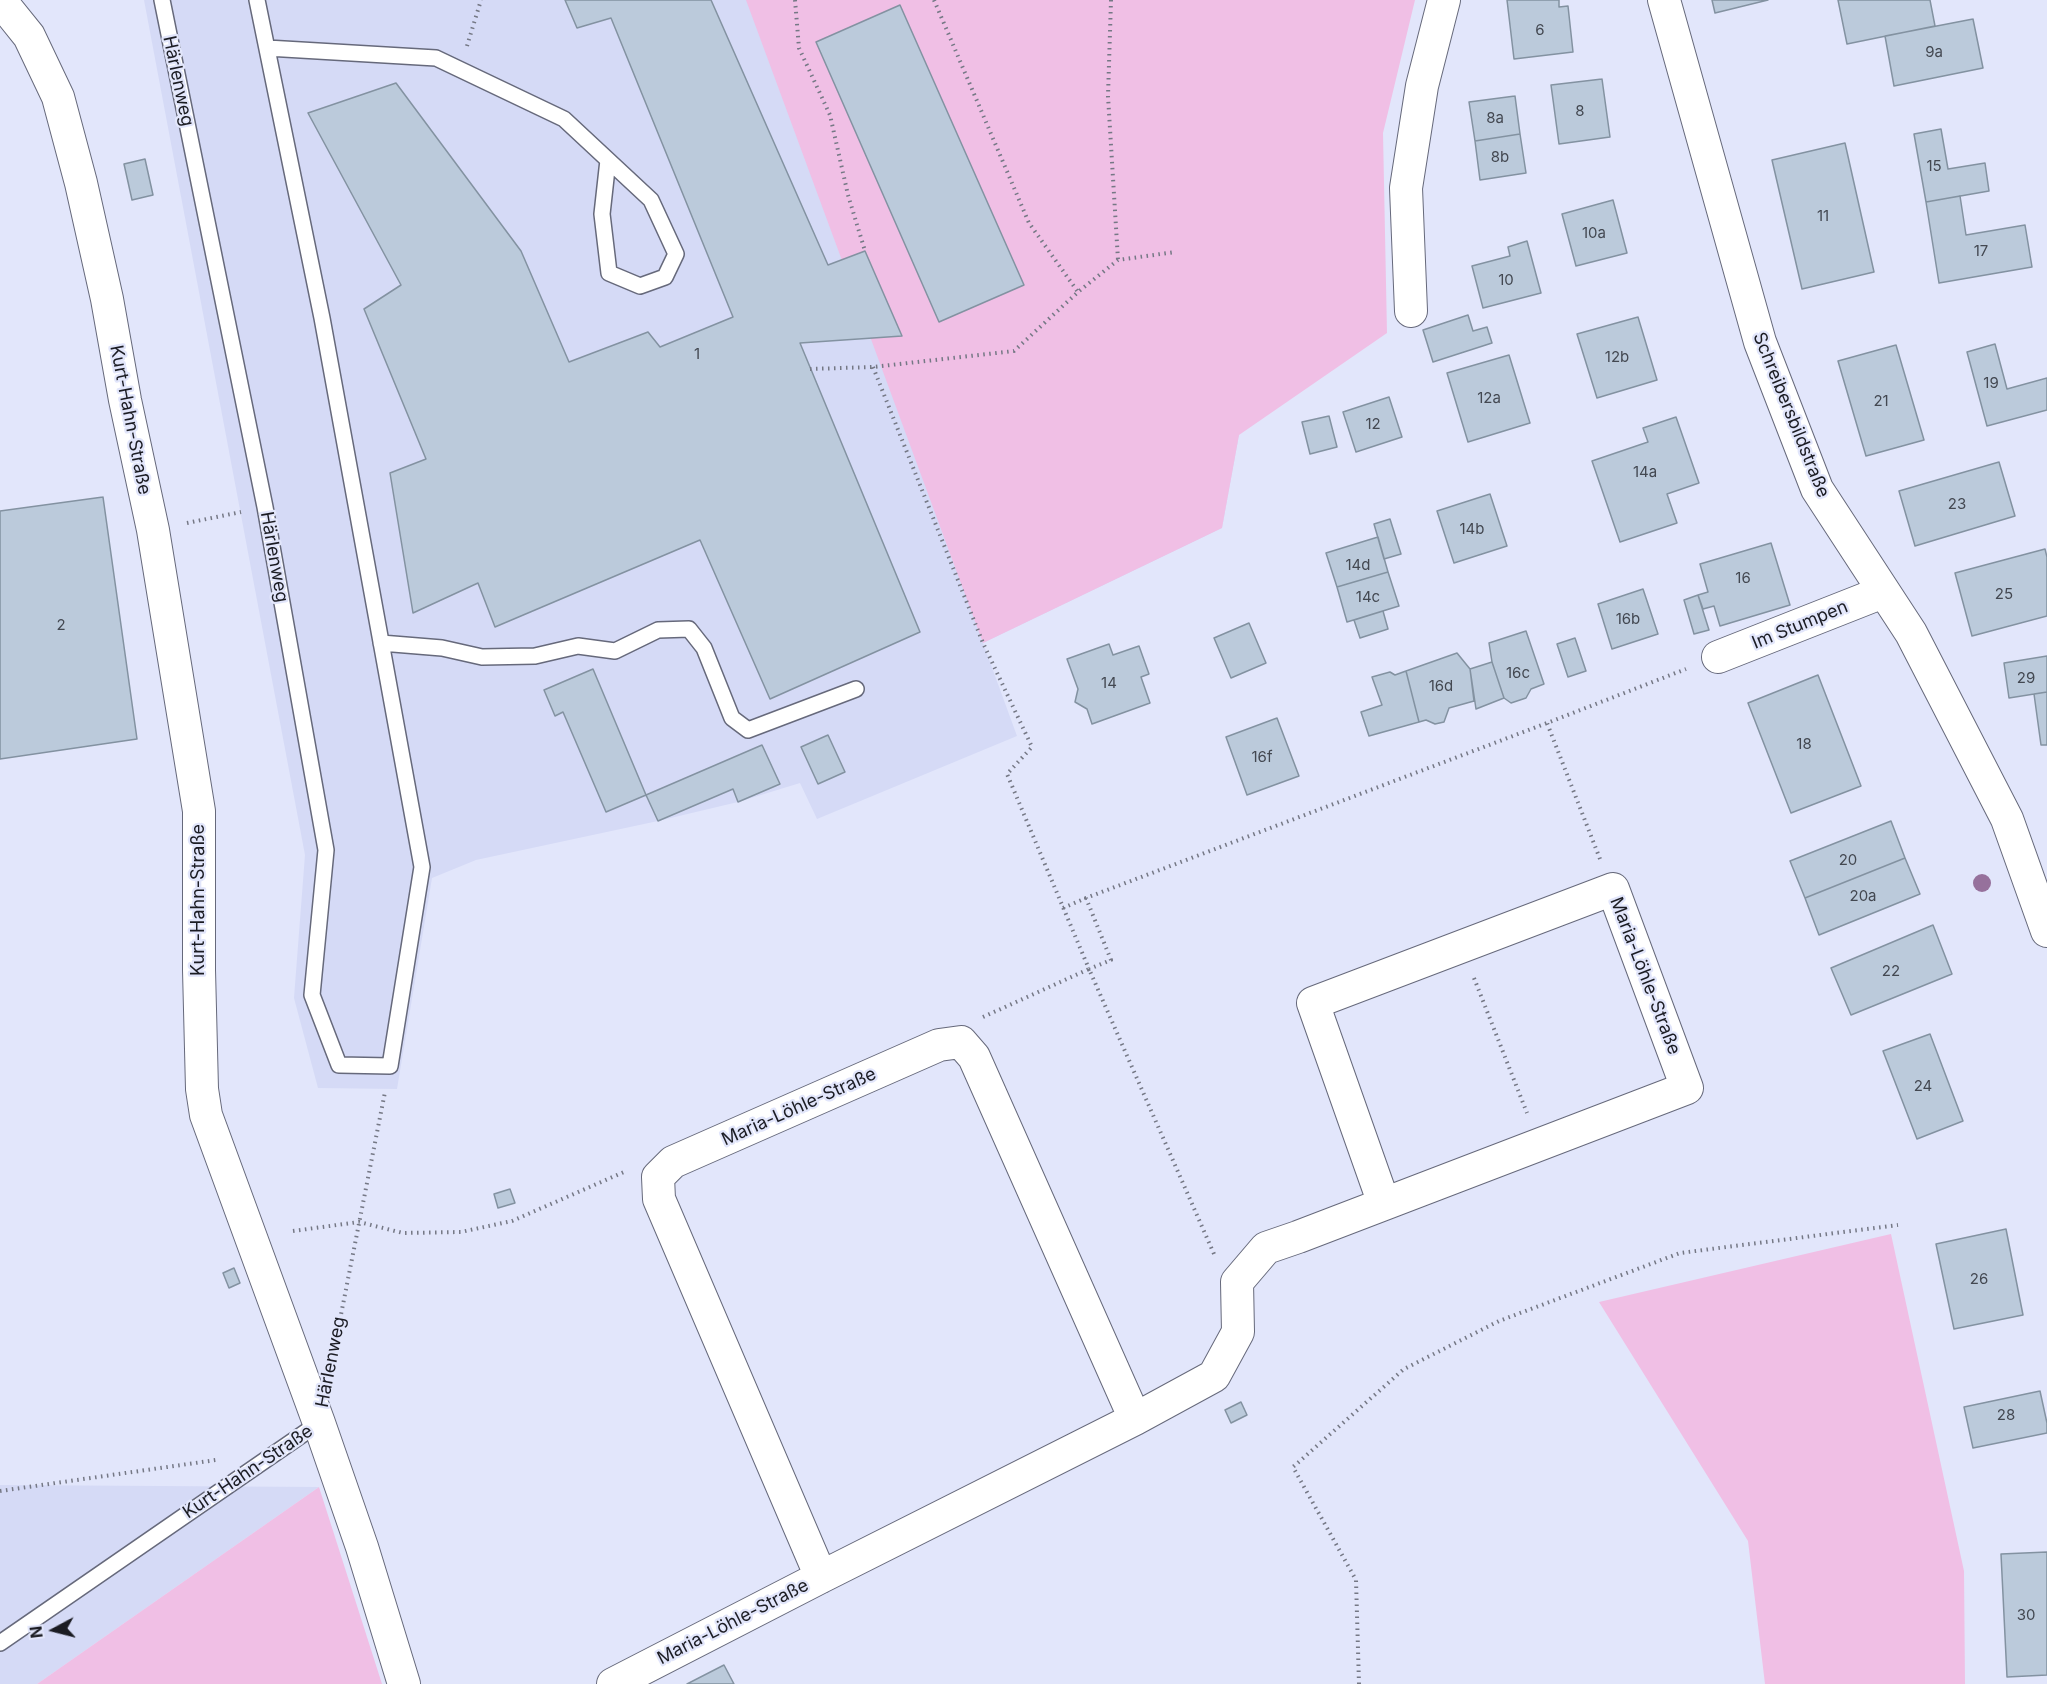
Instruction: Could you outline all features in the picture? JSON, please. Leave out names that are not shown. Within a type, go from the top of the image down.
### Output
[{"type":"street","name":"Kurt-Hahn-Straße","points":[[0,0],[30,36],[58,97],[81,183],[107,299],[125,400],[153,530],[200,811],[199,970],[202,1089],[206,1115],[319,1423]]},
{"type":"street","points":[[1412,311],[1406,188],[1422,86],[1444,0]]},
{"type":"street","name":"Schreibersbildstraße","points":[[1664,0],[1763,351],[1817,489],[1911,633],[2007,819],[2047,931]]},
{"type":"street","name":"Im Stumpen","points":[[1718,657],[1883,592]]},
{"type":"street","name":"Maria-Löhle-Straße","points":[[613,1684],[1135,1419],[1214,1376],[1238,1332],[1237,1282],[1266,1248],[1384,1204],[1540,1145],[1687,1088],[1612,890],[1313,1003],[1384,1204]]},
{"type":"street","points":[[962,1042],[974,1057],[1135,1419]]},
{"type":"street","name":"Maria-Löhle-Straße","points":[[821,1577],[659,1199],[658,1177],[673,1162],[939,1045],[962,1042]]},
{"type":"street","name":"Härlenweg","points":[[319,1423],[404,1684]]},
{"type":"lane","name":"Härlenweg","points":[[162,0],[265,507],[326,850],[312,995],[339,1065],[390,1066]]},
{"type":"lane","points":[[257,0],[322,318],[422,867],[390,1066]]},
{"type":"lane","points":[[267,48],[436,58],[564,119],[651,200],[676,254],[665,277],[640,286],[609,273],[602,214],[608,160]]},
{"type":"lane","points":[[381,643],[442,648],[482,657],[535,656],[579,646],[615,651],[658,630],[689,629],[704,648],[732,718],[748,730],[856,689]]},
{"type":"lane","name":"Kurt-Hahn-Straße","points":[[0,1642],[319,1423]]},
{"type":"path","points":[[460,69],[481,0]]},
{"type":"path","points":[[795,0],[799,48],[830,115],[848,195],[865,251]]},
{"type":"path","points":[[934,0],[1029,223],[1078,292]]},
{"type":"path","points":[[1111,0],[1108,96],[1118,261]]},
{"type":"path","points":[[810,369],[873,367],[1014,351],[1078,292],[1118,261],[1175,252]]},
{"type":"path","points":[[873,367],[983,643],[1032,747],[1007,774],[1089,969],[1221,1270],[1237,1282]]},
{"type":"path","points":[[194,522],[265,507]]},
{"type":"path","points":[[1063,908],[1718,657]]},
{"type":"path","points":[[1547,723],[1612,890]]},
{"type":"path","points":[[962,1042],[977,1020],[1111,960],[1086,898]]},
{"type":"path","points":[[1461,947],[1540,1145]]},
{"type":"path","name":"Härlenweg","points":[[332,1356],[390,1066]]},
{"type":"path","points":[[293,1231],[359,1222],[403,1233],[461,1232],[512,1221],[626,1171],[658,1177]]},
{"type":"path","points":[[1359,1684],[1356,1580],[1293,1467],[1404,1370],[1499,1321],[1680,1253],[1898,1225]]},
{"type":"path","points":[[0,1491],[221,1459],[251,1469]]},
{"type":"shaded area","points":[[144,0],[1147,0],[1239,435],[1222,528],[983,643],[1017,736],[817,819],[800,783],[738,802],[476,860],[432,878],[397,1089],[318,1088],[294,998],[305,855]]},
{"type":"shaded area","points":[[746,0],[1415,0],[1383,133],[1387,333],[1239,435],[1222,528],[983,643]]},
{"type":"shaded area","points":[[1891,1234],[1964,1571],[1965,1684],[1765,1684],[1748,1541],[1599,1302]]},
{"type":"shaded area","points":[[0,1485],[319,1487],[37,1684],[0,1684]]},
{"type":"shaded area","points":[[319,1487],[382,1684],[37,1684]]},
{"type":"building","points":[[565,0],[711,0],[828,265],[865,251],[902,336],[800,343],[920,632],[770,699],[700,540],[495,627],[478,583],[413,613],[390,473],[426,459],[364,309],[401,285],[308,113],[396,83],[521,251],[569,362],[648,332],[660,347],[733,317],[611,18],[577,28]]},
{"type":"building","points":[[1507,0],[1559,0],[1559,7],[1568,6],[1573,52],[1514,59]]},
{"type":"building","points":[[1712,0],[1768,0],[1715,13]]},
{"type":"building","points":[[1838,0],[1930,0],[1935,26],[1847,44]]},
{"type":"building","points":[[900,5],[1024,285],[939,322],[816,42]]},
{"type":"building","points":[[1973,19],[1983,68],[1894,86],[1885,36]]},
{"type":"building","points":[[1602,79],[1610,137],[1559,144],[1551,85]]},
{"type":"building","points":[[1515,96],[1520,134],[1475,141],[1469,102]]},
{"type":"building","points":[[1941,129],[1948,169],[1985,163],[1989,191],[1926,202],[1914,134]]},
{"type":"building","points":[[1520,134],[1526,173],[1480,180],[1475,141]]},
{"type":"building","points":[[1845,143],[1874,272],[1802,289],[1772,160]]},
{"type":"building","points":[[145,159],[153,195],[132,200],[124,164]]},
{"type":"building","points":[[1960,196],[1966,235],[2025,225],[2032,267],[1939,283],[1926,202]]},
{"type":"building","points":[[1613,200],[1627,253],[1576,266],[1562,214]]},
{"type":"building","points":[[1527,241],[1541,293],[1483,308],[1472,266],[1510,256],[1508,247]]},
{"type":"building","points":[[1468,315],[1473,331],[1487,327],[1492,343],[1433,362],[1423,330]]},
{"type":"building","points":[[1638,317],[1657,380],[1597,398],[1577,334]]},
{"type":"building","points":[[1995,344],[2007,389],[2047,378],[2047,410],[1987,426],[1967,352]]},
{"type":"building","points":[[1896,345],[1924,440],[1866,456],[1838,361]]},
{"type":"building","points":[[1509,355],[1530,423],[1468,442],[1447,373]]},
{"type":"building","points":[[1389,397],[1402,437],[1356,452],[1343,412]]},
{"type":"building","points":[[1329,416],[1337,447],[1310,454],[1302,422]]},
{"type":"building","points":[[1676,417],[1699,483],[1667,494],[1677,523],[1620,542],[1592,461],[1648,442],[1643,428]]},
{"type":"building","points":[[1999,462],[2015,516],[1915,546],[1899,491]]},
{"type":"building","points":[[1490,494],[1507,546],[1454,563],[1437,511]]},
{"type":"building","points":[[103,497],[137,739],[0,759],[0,511]]},
{"type":"building","points":[[1390,519],[1401,554],[1384,559],[1374,524]]},
{"type":"building","points":[[1378,537],[1388,572],[1337,587],[1326,553]]},
{"type":"building","points":[[1771,543],[1790,605],[1720,626],[1714,606],[1703,609],[1698,595],[1708,592],[1700,564]]},
{"type":"building","points":[[2045,549],[2047,616],[1972,636],[1955,573]]},
{"type":"building","points":[[1388,572],[1399,606],[1347,622],[1337,587]]},
{"type":"building","points":[[1643,589],[1658,634],[1612,649],[1598,604]]},
{"type":"building","points":[[1698,595],[1709,630],[1694,634],[1684,600]]},
{"type":"building","points":[[1383,611],[1388,629],[1360,638],[1354,620]]},
{"type":"building","points":[[1249,623],[1266,663],[1231,678],[1214,638]]},
{"type":"building","points":[[1526,631],[1544,684],[1531,689],[1526,698],[1511,703],[1504,698],[1492,662],[1489,643]]},
{"type":"building","points":[[1575,638],[1586,671],[1568,677],[1557,644]]},
{"type":"building","points":[[1109,644],[1113,655],[1139,646],[1149,674],[1141,677],[1150,703],[1092,724],[1087,709],[1075,702],[1078,689],[1067,659]]},
{"type":"building","points":[[1457,653],[1470,669],[1474,701],[1449,708],[1444,722],[1435,724],[1426,720],[1419,722],[1406,671]]},
{"type":"building","points":[[2047,656],[2047,692],[2009,698],[2004,663]]},
{"type":"building","points":[[1492,662],[1504,698],[1476,709],[1470,669]]},
{"type":"building","points":[[593,669],[646,795],[606,812],[563,712],[555,716],[544,690]]},
{"type":"building","points":[[1406,671],[1419,722],[1369,736],[1361,712],[1382,705],[1372,677],[1390,672],[1395,675]]},
{"type":"building","points":[[1818,675],[1861,786],[1791,813],[1748,703]]},
{"type":"building","points":[[2047,692],[2047,745],[2041,745],[2034,694]]},
{"type":"building","points":[[1277,718],[1299,776],[1247,795],[1226,737]]},
{"type":"building","points":[[828,735],[845,772],[818,784],[801,747]]},
{"type":"building","points":[[762,745],[780,784],[738,802],[733,789],[658,821],[646,795]]},
{"type":"building","points":[[1891,821],[1905,858],[1805,898],[1790,861]]},
{"type":"building","points":[[1905,858],[1920,894],[1819,935],[1805,898]]},
{"type":"building","points":[[1933,925],[1952,974],[1851,1015],[1831,968]]},
{"type":"building","points":[[1930,1034],[1963,1121],[1917,1139],[1883,1051]]},
{"type":"building","points":[[510,1189],[515,1203],[498,1208],[494,1194]]},
{"type":"building","points":[[2006,1229],[2023,1315],[1954,1329],[1936,1244]]},
{"type":"building","points":[[234,1268],[240,1283],[229,1288],[223,1273]]},
{"type":"building","points":[[2040,1391],[2047,1433],[1973,1448],[1964,1407]]},
{"type":"building","points":[[1241,1402],[1247,1415],[1231,1423],[1225,1410]]},
{"type":"building","points":[[2047,1552],[2047,1675],[2007,1677],[2001,1554]]},
{"type":"building","points":[[724,1665],[734,1684],[687,1684]]}]
